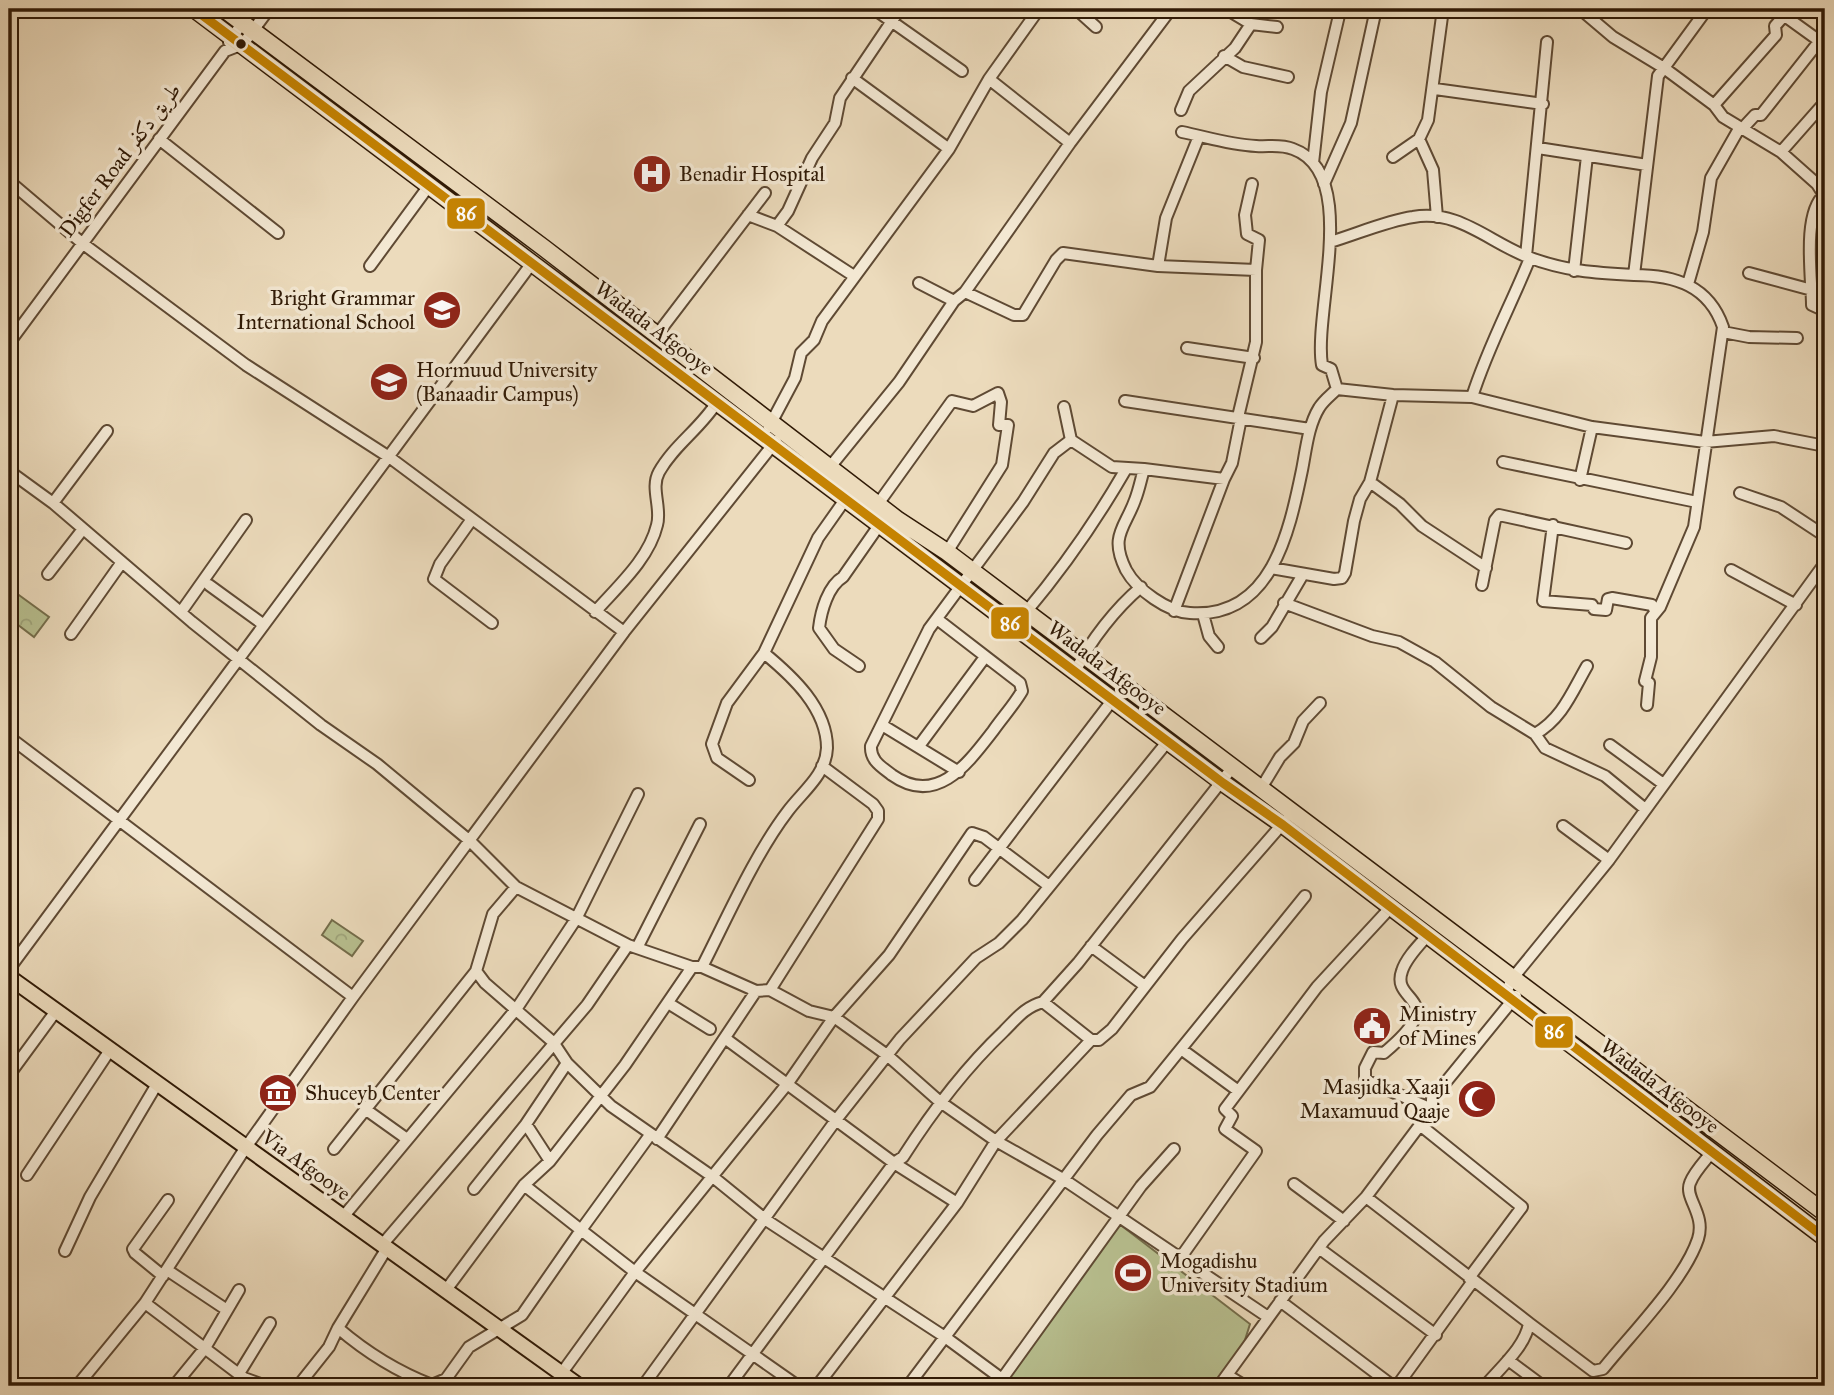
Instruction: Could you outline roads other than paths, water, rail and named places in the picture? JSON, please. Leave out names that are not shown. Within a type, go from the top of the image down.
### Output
[{"type":"highway","name":"Wadada Afgooye","points":[[194,9],[233,44],[355,129],[428,187],[717,402],[830,467],[880,524],[962,585],[1232,768],[1260,790],[1286,818],[1391,907],[1428,935],[1513,990],[1712,1152],[1825,1238]]},
{"type":"highway","name":"Wadada Afgooye","points":[[223,9],[656,336],[773,434],[851,491],[878,504],[947,552],[1026,612],[1114,698],[1223,783],[1286,818],[1513,990],[1825,1213]]},
{"type":"main road","points":[[355,129],[365,115]]},
{"type":"main road","name":"Via Afgooye","points":[[9,977],[579,1386]]},
{"type":"street","name":"Digfer Road طريق دكفر","points":[[247,27],[252,9]]},
{"type":"street","name":"Digfer Road طريق دكفر","points":[[9,343],[159,139],[247,27],[269,9]]},
{"type":"street","points":[[874,9],[962,71]]},
{"type":"street","points":[[777,226],[788,211],[812,158],[835,123],[839,98],[900,9]]},
{"type":"street","points":[[92,1386],[79,1383],[145,1303],[246,1147],[353,997],[773,434],[795,378],[801,353],[814,340],[822,321],[854,275],[949,149],[989,79],[1039,9]]},
{"type":"street","points":[[1076,9],[1096,27]]},
{"type":"street","points":[[830,467],[899,382],[954,301],[965,292],[1070,143],[1171,9]]},
{"type":"street","points":[[1226,9],[1251,24],[1278,27]]},
{"type":"street","points":[[1324,184],[1351,123],[1376,9]]},
{"type":"street","points":[[1393,157],[1419,139],[1428,120],[1435,89],[1443,9]]},
{"type":"street","points":[[1580,9],[1613,37],[1664,68],[1714,105],[1723,117],[1781,152],[1817,184],[1824,195],[1820,198],[1813,220],[1808,269],[1812,305],[1825,311]]},
{"type":"street","points":[[1634,275],[1655,86],[1664,68],[1707,9]]},
{"type":"street","points":[[1688,284],[1703,232],[1711,178],[1741,128],[1755,115],[1761,115],[1823,40],[1787,12],[1774,9]]},
{"type":"street","points":[[1313,163],[1321,92],[1340,10]]},
{"type":"street","points":[[1714,105],[1767,48],[1776,34],[1775,26],[1787,12]]},
{"type":"street","points":[[1181,110],[1188,91],[1235,47],[1251,24]]},
{"type":"street","points":[[1472,397],[1485,356],[1508,313],[1528,257],[1547,42]]},
{"type":"street","points":[[1224,56],[1243,67],[1288,77]]},
{"type":"street","points":[[852,78],[949,149]]},
{"type":"street","points":[[989,79],[1070,143]]},
{"type":"street","points":[[1435,89],[1543,104]]},
{"type":"street","points":[[1781,152],[1825,102]]},
{"type":"street","points":[[1182,132],[1258,146],[1283,146],[1297,150],[1313,163],[1329,201],[1330,242],[1319,347],[1322,365],[1331,369],[1337,388]]},
{"type":"street","points":[[1158,266],[1166,218],[1199,136]]},
{"type":"street","points":[[159,139],[278,233]]},
{"type":"street","points":[[1419,139],[1433,170],[1437,217]]},
{"type":"street","points":[[1538,148],[1647,165]]},
{"type":"street","points":[[1574,271],[1587,156]]},
{"type":"street","points":[[9,181],[82,243],[246,365],[389,457],[624,632]]},
{"type":"street","points":[[1174,611],[1232,463],[1254,358],[1259,240],[1247,234],[1245,221],[1252,184]]},
{"type":"street","points":[[370,266],[428,187]]},
{"type":"street","points":[[656,336],[765,193]]},
{"type":"street","points":[[748,215],[777,226],[854,275]]},
{"type":"street","points":[[1330,242],[1412,216],[1437,217],[1469,225],[1528,257],[1574,271],[1663,275],[1688,284],[1709,298],[1718,313],[1723,332],[1694,527],[1656,612],[1649,636],[1651,657],[1645,681],[1649,683],[1647,705]]},
{"type":"street","points":[[965,292],[1019,316],[1026,312],[1056,260],[1063,253],[1158,266],[1256,270]]},
{"type":"street","points":[[9,968],[532,263]]},
{"type":"street","points":[[1749,274],[1812,290]]},
{"type":"street","points":[[919,284],[954,301]]},
{"type":"street","points":[[1723,332],[1749,337],[1797,338]]},
{"type":"street","points":[[1187,348],[1254,358]]},
{"type":"street","points":[[1337,388],[1393,395],[1472,397],[1592,427],[1705,442],[1774,436],[1825,446]]},
{"type":"street","points":[[1144,469],[1135,501],[1119,528],[1119,548],[1126,569],[1141,587],[1174,611],[1216,614],[1239,605],[1257,592],[1271,568],[1299,483],[1310,429],[1319,408],[1337,388]]},
{"type":"street","points":[[878,504],[952,401],[973,406],[998,393],[1001,402],[999,425],[1008,425],[1002,466],[947,552]]},
{"type":"street","points":[[1271,568],[1302,576],[1342,578],[1360,499],[1370,482],[1393,395]]},
{"type":"street","points":[[1125,401],[1310,429]]},
{"type":"street","points":[[595,612],[635,566],[649,544],[658,519],[656,482],[660,471],[685,437],[706,419],[717,402]]},
{"type":"street","points":[[1064,407],[1070,440],[1112,467],[1224,479]]},
{"type":"street","points":[[1580,480],[1592,427]]},
{"type":"street","points":[[53,503],[107,431]]},
{"type":"street","points":[[937,619],[1020,683],[1022,691],[959,772],[938,783],[919,786],[902,782],[876,763],[871,753],[882,725],[918,650],[937,619],[970,570],[1023,502],[1054,453],[1070,440]]},
{"type":"street","points":[[1503,462],[1697,502]]},
{"type":"street","points":[[1026,612],[1068,563],[1126,469]]},
{"type":"street","points":[[9,471],[53,503],[181,612],[470,841],[516,887],[632,946],[697,967],[756,991],[769,990],[809,1011],[834,1017],[887,1055],[939,1101],[996,1141],[1063,1179],[1268,1317]]},
{"type":"street","points":[[1370,482],[1400,504],[1422,526],[1486,568]]},
{"type":"street","points":[[749,780],[717,758],[712,744],[727,703],[764,653],[818,538],[851,491]]},
{"type":"street","points":[[1740,493],[1781,507],[1825,536]]},
{"type":"street","points":[[1482,585],[1495,520],[1500,514],[1626,543]]},
{"type":"street","points":[[472,519],[439,564],[434,579],[492,623]]},
{"type":"street","points":[[181,612],[246,520]]},
{"type":"street","points":[[859,666],[834,649],[819,628],[820,617],[836,581],[880,524]]},
{"type":"street","points":[[1553,525],[1543,601],[1592,605],[1594,609],[1606,610],[1608,599],[1612,598],[1652,605],[1656,612]]},
{"type":"street","points":[[48,574],[83,529]]},
{"type":"street","points":[[71,634],[122,562]]},
{"type":"street","points":[[1219,1386],[1280,1301],[1366,1197],[1432,1109],[1432,1099],[1505,1006],[1513,990],[1662,783],[1825,563]]},
{"type":"street","points":[[1731,570],[1796,605]]},
{"type":"street","points":[[1262,638],[1272,627],[1302,576]]},
{"type":"street","points":[[209,585],[264,625]]},
{"type":"street","points":[[1079,663],[1125,600],[1141,587]]},
{"type":"street","points":[[1284,603],[1372,636],[1399,642],[1435,662],[1491,707],[1535,734],[1545,748],[1605,776],[1644,808]]},
{"type":"street","points":[[1203,614],[1209,636],[1218,647]]},
{"type":"street","points":[[446,1290],[524,1185],[550,1161],[697,967],[786,813],[806,792],[822,766],[827,746],[814,703],[764,653]]},
{"type":"street","points":[[919,746],[985,657]]},
{"type":"street","points":[[1535,734],[1567,705],[1587,666]]},
{"type":"street","points":[[975,880],[1114,698]]},
{"type":"street","points":[[1260,790],[1280,757],[1294,743],[1303,721],[1320,703]]},
{"type":"street","points":[[882,725],[959,772]]},
{"type":"street","points":[[9,737],[353,997]]},
{"type":"street","points":[[643,1386],[836,1120],[887,1055],[976,958],[1010,934],[1168,741]]},
{"type":"street","points":[[1610,745],[1662,783]]},
{"type":"street","points":[[769,990],[878,819],[878,811],[873,804],[822,766]]},
{"type":"street","points":[[729,1386],[894,1163],[902,1157],[939,1101],[972,1061],[1024,1010],[1043,1002],[1223,783],[1232,768]]},
{"type":"street","points":[[343,1217],[517,1007],[576,919],[638,793]]},
{"type":"street","points":[[1043,1002],[1091,1040],[1099,1040],[1112,1029],[1182,939],[1286,818]]},
{"type":"street","points":[[298,1386],[329,1346],[385,1247],[553,1042],[587,1005],[632,946],[700,824]]},
{"type":"street","points":[[1563,826],[1609,860]]},
{"type":"street","points":[[561,1374],[635,1272],[788,1083],[834,1017],[889,955],[972,833],[984,836],[1049,886]]},
{"type":"street","points":[[334,1149],[476,971],[494,915],[506,895],[516,887]]},
{"type":"street","points":[[908,1386],[1021,1240],[1063,1179],[1130,1095],[1150,1087],[1305,896]]},
{"type":"street","points":[[1181,1257],[1256,1151],[1224,1129],[1232,1116],[1225,1109],[1317,987],[1391,907]]},
{"type":"street","points":[[1428,935],[1401,972],[1401,983],[1417,1004],[1418,1014],[1407,1033],[1384,1053],[1373,1052],[1365,1068],[1366,1080],[1432,1109]]},
{"type":"street","points":[[1091,946],[1145,986]]},
{"type":"street","points":[[476,971],[485,983],[517,1007],[553,1042],[567,1063],[599,1097],[713,1177],[766,1220],[825,1256],[945,1337],[1000,1382],[1119,1216],[1174,1149]]},
{"type":"street","points":[[338,1328],[368,1353],[407,1375],[432,1385],[447,1384],[469,1347],[522,1315],[581,1230],[726,1040],[756,991]]},
{"type":"street","points":[[668,1003],[710,1029]]},
{"type":"street","points":[[9,1074],[57,1011]]},
{"type":"street","points":[[726,1040],[894,1163],[957,1203]]},
{"type":"street","points":[[817,1386],[957,1203],[996,1141],[1091,1040]]},
{"type":"street","points":[[1181,1049],[1237,1090]]},
{"type":"street","points":[[27,1175],[110,1050]]},
{"type":"street","points":[[474,1189],[526,1124],[567,1063]]},
{"type":"street","points":[[65,1251],[90,1197],[157,1084]]},
{"type":"street","points":[[365,1109],[407,1139]]},
{"type":"street","points":[[526,1124],[550,1161]]},
{"type":"street","points":[[1280,1301],[1395,1386],[1436,1335],[1522,1207],[1420,1125]]},
{"type":"street","points":[[1366,1197],[1593,1371],[1603,1369],[1687,1262],[1697,1242],[1700,1224],[1689,1191],[1690,1183],[1712,1152]]},
{"type":"street","points":[[1294,1184],[1344,1221]]},
{"type":"street","points":[[524,1185],[635,1272],[798,1386]]},
{"type":"street","points":[[168,1200],[133,1249],[135,1254],[227,1310]]},
{"type":"street","points":[[1320,1250],[1436,1335]]},
{"type":"street","points":[[174,1386],[205,1348],[239,1290]]},
{"type":"street","points":[[145,1303],[259,1385]]},
{"type":"street","points":[[240,1372],[270,1323]]},
{"type":"street","points":[[1485,1386],[1508,1360],[1528,1331],[1529,1323]]},
{"type":"street","points":[[1508,1360],[1543,1386]]},
{"type":"street","points":[[1227,1375],[1245,1386]]},
{"type":"place","name":"Benadir Hospital","points":[[652,174]]},
{"type":"place","name":"Bright Grammar International School","points":[[442,310]]},
{"type":"place","name":"Hormuud University (Banaadir Campus)","points":[[389,382]]},
{"type":"place","name":"Ministry of Mines","points":[[1372,1026]]},
{"type":"place","name":"Shuceyb Center","points":[[278,1093]]},
{"type":"place","name":"Masjidka Xaaji Maxamuud Qaaje","points":[[1477,1099]]},
{"type":"place","name":"Mogadishu University Stadium","points":[[1133,1273]]}]
